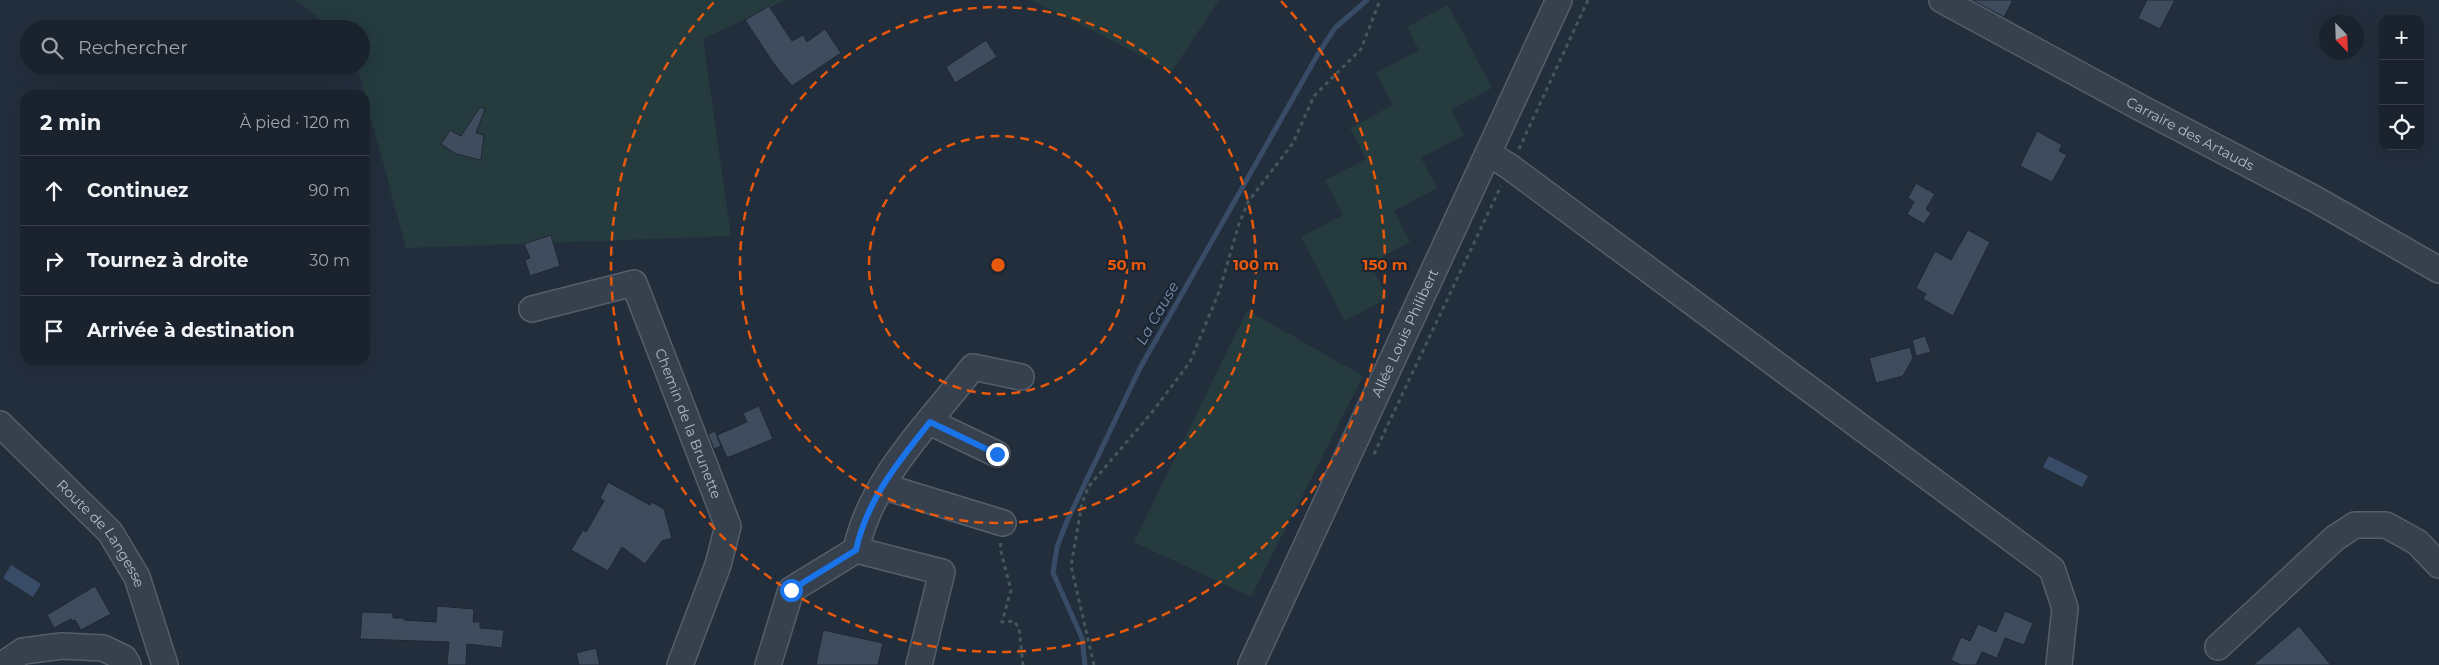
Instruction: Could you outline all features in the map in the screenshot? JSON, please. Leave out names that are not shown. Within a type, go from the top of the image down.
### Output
[{"type":"street","name":"Allée Louis Philibert","points":[[1251,665],[1559,0]]},
{"type":"street","name":"Carraire des Artauds","points":[[1942,0],[2133,104],[2315,199],[2439,270]]},
{"type":"street","points":[[1488,153],[1510,167],[2052,569],[2065,608],[2059,665]]},
{"type":"street","name":"Chemin de la Brunette","points":[[532,309],[634,283],[728,526],[718,566],[680,665]]},
{"type":"street","points":[[856,550],[861,526],[887,476],[973,367],[1021,377]]},
{"type":"street","points":[[930,422],[997,454]]},
{"type":"street","name":"Route de Langesse","points":[[0,424],[110,532],[137,577],[165,665]]},
{"type":"street","points":[[882,486],[1003,523]]},
{"type":"street","points":[[2218,647],[2335,538],[2356,525],[2386,525],[2417,542],[2439,565]]},
{"type":"street","points":[[768,665],[791,590],[856,550],[942,572],[919,665]]},
{"type":"street","points":[[2,665],[23,651],[62,646],[103,648],[124,658],[128,665]]},
{"type":"path","points":[[1094,665],[1070,566],[1082,502],[1089,486],[1153,411],[1190,362],[1219,292],[1239,224],[1248,202],[1293,144],[1314,96],[1361,49],[1380,0]]},
{"type":"path","points":[[1373,455],[1588,0]]},
{"type":"path","points":[[1003,523],[1000,548],[1011,590],[1002,622],[1014,621],[1019,628],[1024,665]]},
{"type":"green space","points":[[295,0],[786,0],[703,39],[731,236],[406,248],[370,114],[370,90],[363,90],[359,75],[370,75],[370,20],[321,20]]},
{"type":"green space","points":[[1031,0],[1219,0],[1172,71]]},
{"type":"green space","points":[[1448,5],[1492,88],[1451,109],[1464,135],[1421,158],[1437,188],[1394,211],[1410,242],[1370,264],[1388,298],[1345,321],[1301,237],[1343,215],[1325,180],[1366,159],[1350,128],[1393,105],[1376,73],[1419,50],[1407,27]]},
{"type":"green space","points":[[1247,310],[1363,376],[1251,597],[1134,542]]},
{"type":"water","points":[[2049,456],[2088,476],[2082,487],[2043,467]]},
{"type":"water","points":[[11,565],[41,584],[33,597],[3,578]]},
{"type":"building","points":[[1972,0],[2013,0],[2004,17]]},
{"type":"building","points":[[2147,0],[2175,0],[2160,29],[2138,18]]},
{"type":"building","points":[[769,6],[792,41],[803,35],[807,42],[825,29],[841,53],[792,86],[774,64],[745,20]]},
{"type":"building","points":[[986,40],[997,57],[955,83],[946,67]]},
{"type":"building","points":[[480,107],[485,109],[476,133],[484,135],[481,160],[456,154],[441,144],[450,130],[461,136]]},
{"type":"building","points":[[2037,131],[2062,145],[2059,151],[2067,155],[2052,182],[2020,166]]},
{"type":"building","points":[[1916,183],[1935,194],[1926,209],[1931,213],[1924,224],[1907,214],[1914,202],[1908,198]]},
{"type":"building","points":[[1968,230],[1990,242],[1953,316],[1923,299],[1926,294],[1916,288],[1935,251],[1951,260]]},
{"type":"building","points":[[551,235],[560,266],[530,276],[525,260],[530,258],[524,244]]},
{"type":"building","points":[[1925,336],[1931,352],[1916,356],[1912,340]]},
{"type":"building","points":[[1910,347],[1913,358],[1903,376],[1876,383],[1869,358]]},
{"type":"building","points":[[759,406],[773,439],[727,458],[717,435],[747,422],[743,413]]},
{"type":"building","points":[[715,431],[721,446],[714,449],[708,434]]},
{"type":"building","points":[[608,482],[650,505],[652,502],[664,509],[672,538],[662,541],[645,564],[622,547],[608,571],[571,550],[583,530],[586,532],[604,501],[600,498]]},
{"type":"building","points":[[95,586],[111,614],[81,630],[75,620],[72,621],[71,619],[54,628],[47,615]]},
{"type":"building","points":[[437,606],[474,609],[473,622],[480,622],[480,628],[504,630],[502,648],[467,644],[466,665],[447,665],[449,642],[360,639],[362,612],[393,613],[393,618],[436,622]]},
{"type":"building","points":[[2005,611],[2033,623],[2024,645],[2005,638],[1997,658],[1982,652],[1976,665],[1961,665],[1951,660],[1961,637],[1970,641],[1978,624],[1996,632]]},
{"type":"building","points":[[2299,626],[2331,665],[2253,665]]},
{"type":"building","points":[[823,630],[883,643],[878,665],[816,665]]},
{"type":"building","points":[[596,648],[600,665],[579,665],[576,653]]},
{"type":"waterway","name":"La Cause","points":[[1085,665],[1082,638],[1053,573],[1057,547],[1067,521],[1140,368],[1318,54],[1335,28],[1367,0]]},
{"type":"route","points":[[791,590],[856,550],[861,526],[887,476],[930,422],[997,454]]}]
